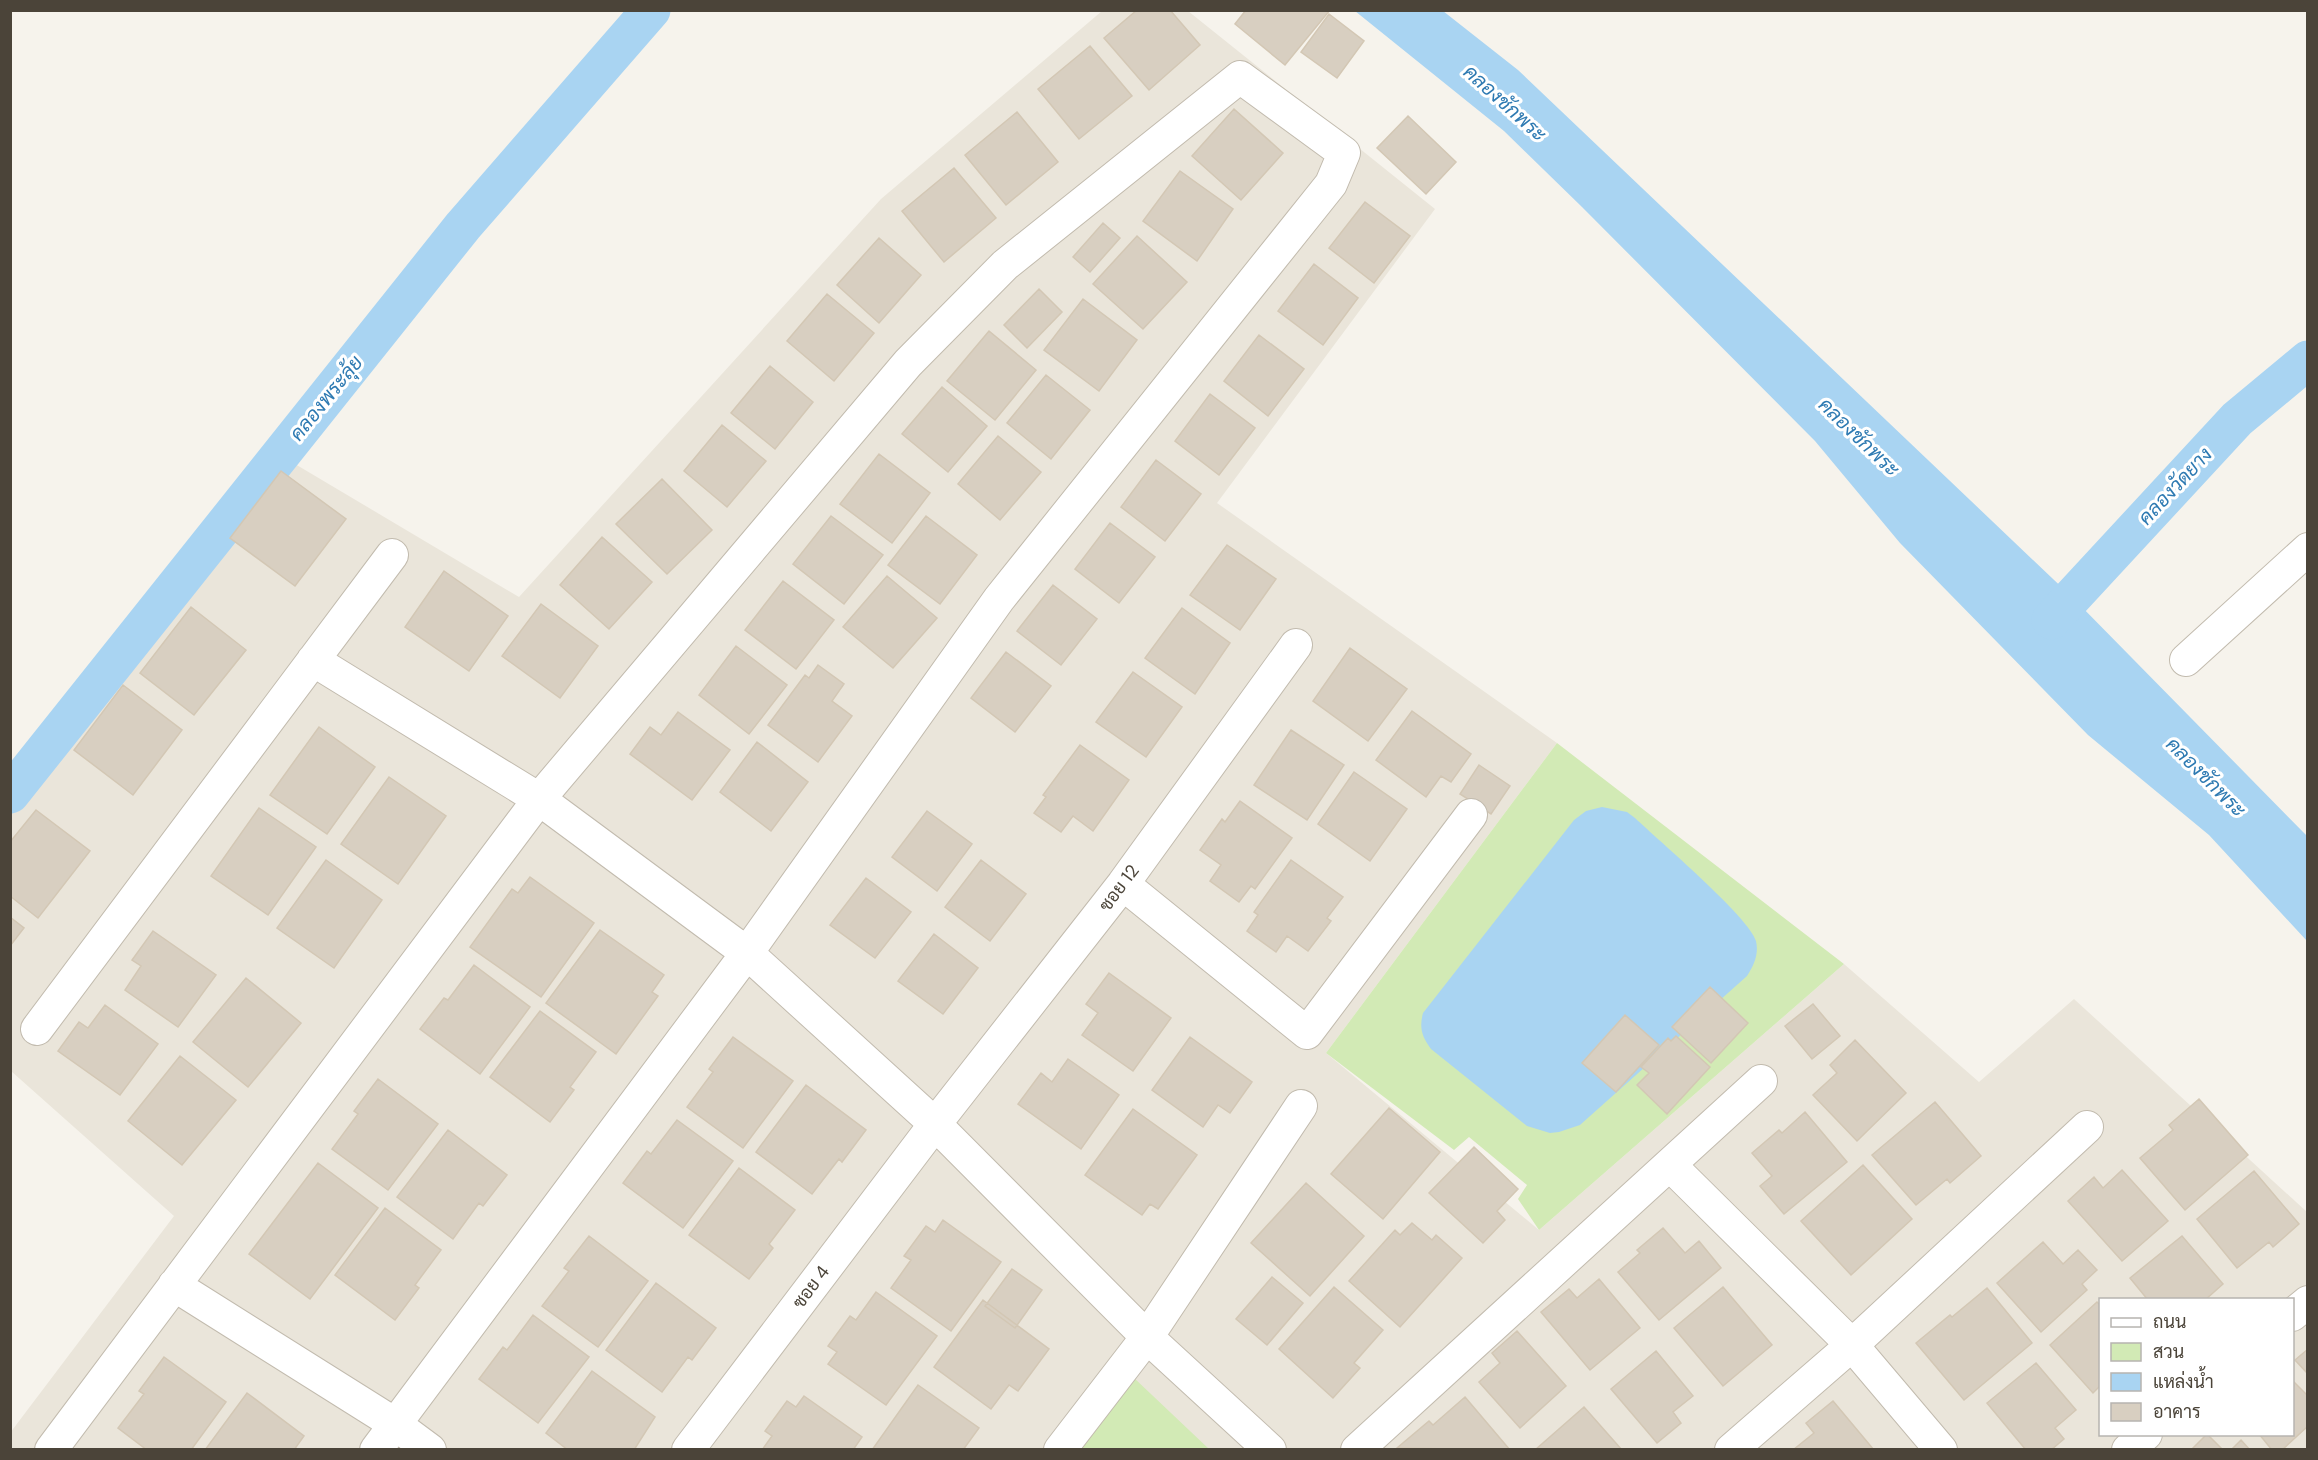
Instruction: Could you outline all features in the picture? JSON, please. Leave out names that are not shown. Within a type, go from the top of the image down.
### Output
[{"type":"street","points":[[51,1449],[539,800],[908,363],[1005,265],[1240,77],[1344,153],[1331,184],[999,599],[747,953],[376,1449]]},
{"type":"street","points":[[2186,660],[2307,549]]},
{"type":"street","points":[[36,1029],[392,555]]},
{"type":"street","name":"ซอย 12","points":[[935,1124],[1123,884],[1296,645]]},
{"type":"street","points":[[313,660],[539,800],[747,953],[935,1124],[1147,1337],[1270,1449]]},
{"type":"street","points":[[1123,884],[1307,1033],[1471,815]]},
{"type":"street","points":[[1357,1449],[1761,1082]]},
{"type":"street","points":[[1060,1449],[1147,1337],[1301,1106]]},
{"type":"street","name":"ซอย 4","points":[[688,1449],[935,1124]]},
{"type":"street","points":[[1731,1449],[1852,1345],[2087,1127]]},
{"type":"street","points":[[1670,1165],[1852,1345],[1941,1449]]},
{"type":"street","points":[[174,1285],[395,1424],[430,1449]]},
{"type":"street","points":[[2294,1313],[2307,1302]]},
{"type":"street","points":[[2128,1449],[2144,1436]]},
{"type":"shaded area","points":[[1102,11],[1188,11],[1435,209],[1217,503],[1557,743],[1326,1053],[1539,1230],[1844,964],[1979,1082],[2074,999],[2307,1212],[2307,1449],[11,1450],[10,1433],[174,1216],[11,1071],[11,808],[295,464],[519,597],[881,199]]},
{"type":"green space","points":[[1557,743],[1844,964],[1539,1230],[1518,1199],[1527,1185],[1469,1137],[1454,1150],[1326,1053]]},
{"type":"green space","points":[[1133,1377],[1209,1449],[1078,1450]]},
{"type":"water","name":"คลองชักพระ","points":[[1355,11],[1443,11],[1518,70],[2073,598],[2307,836],[2307,941],[2209,835],[2088,735],[1900,543],[1815,441],[1582,207],[1504,131]]},
{"type":"water","points":[[1602,807],[1627,812],[1702,879],[1750,930],[1756,941],[1756,955],[1747,976],[1580,1125],[1550,1133],[1527,1126],[1431,1049],[1425,1040],[1421,1023],[1423,1013],[1574,820],[1586,811]]},
{"type":"building","points":[[1137,10],[1170,10],[1200,45],[1149,90],[1104,38]]},
{"type":"building","points":[[1246,10],[1330,10],[1285,65],[1235,24]]},
{"type":"building","points":[[1329,14],[1364,41],[1337,78],[1301,52]]},
{"type":"building","points":[[1090,46],[1132,96],[1079,139],[1038,89]]},
{"type":"building","points":[[1234,109],[1283,153],[1241,200],[1192,156]]},
{"type":"building","points":[[1017,112],[1058,162],[1006,205],[965,155]]},
{"type":"building","points":[[1408,116],[1456,162],[1426,194],[1377,148]]},
{"type":"building","points":[[954,168],[996,218],[944,262],[902,211]]},
{"type":"building","points":[[1180,171],[1233,209],[1197,261],[1143,221]]},
{"type":"building","points":[[1365,202],[1410,236],[1374,283],[1329,248]]},
{"type":"building","points":[[1103,223],[1120,238],[1090,272],[1073,257]]},
{"type":"building","points":[[1137,236],[1187,282],[1143,329],[1093,284]]},
{"type":"building","points":[[879,238],[921,275],[879,323],[837,285]]},
{"type":"building","points":[[1314,264],[1358,298],[1323,345],[1278,311]]},
{"type":"building","points":[[1039,289],[1062,312],[1027,348],[1004,325]]},
{"type":"building","points":[[827,294],[874,333],[834,381],[787,341]]},
{"type":"building","points":[[1083,299],[1137,340],[1099,391],[1044,350]]},
{"type":"building","points":[[989,331],[1036,370],[995,420],[947,381]]},
{"type":"building","points":[[1259,335],[1304,369],[1268,416],[1224,381]]},
{"type":"building","points":[[770,366],[813,402],[775,449],[731,413]]},
{"type":"building","points":[[1046,375],[1090,410],[1051,459],[1007,423]]},
{"type":"building","points":[[942,387],[987,426],[948,472],[902,434]]},
{"type":"building","points":[[1210,394],[1255,428],[1219,475],[1175,441]]},
{"type":"building","points":[[722,425],[766,461],[727,507],[684,471]]},
{"type":"building","points":[[998,436],[1041,472],[1000,520],[958,484]]},
{"type":"building","points":[[879,454],[930,493],[892,543],[840,504]]},
{"type":"building","points":[[1156,460],[1201,494],[1165,541],[1121,507]]},
{"type":"building","points":[[281,471],[346,519],[295,586],[230,538]]},
{"type":"building","points":[[662,479],[712,530],[667,574],[616,524]]},
{"type":"building","points":[[831,516],[883,555],[844,604],[793,564]]},
{"type":"building","points":[[926,516],[977,555],[940,604],[888,565]]},
{"type":"building","points":[[1110,523],[1155,557],[1119,603],[1075,569]]},
{"type":"building","points":[[602,537],[652,582],[609,629],[560,585]]},
{"type":"building","points":[[1227,545],[1276,579],[1240,630],[1190,595]]},
{"type":"building","points":[[444,571],[508,616],[469,671],[405,627]]},
{"type":"building","points":[[887,576],[937,618],[893,668],[843,627]]},
{"type":"building","points":[[783,581],[834,620],[796,669],[745,630]]},
{"type":"building","points":[[1053,585],[1097,619],[1061,665],[1017,631]]},
{"type":"building","points":[[541,604],[598,646],[560,698],[502,656]]},
{"type":"building","points":[[191,607],[246,650],[194,715],[140,673]]},
{"type":"building","points":[[1182,608],[1230,643],[1195,694],[1145,658]]},
{"type":"building","points":[[736,646],[787,685],[749,734],[699,695]]},
{"type":"building","points":[[1350,648],[1407,689],[1368,741],[1313,701]]},
{"type":"building","points":[[1006,652],[1051,686],[1015,732],[971,698]]},
{"type":"building","points":[[818,665],[844,684],[832,701],[852,716],[818,762],[768,725],[805,675],[809,678]]},
{"type":"building","points":[[1133,672],[1182,707],[1146,757],[1096,722]]},
{"type":"building","points":[[123,685],[182,730],[133,795],[74,750]]},
{"type":"building","points":[[1412,711],[1471,754],[1451,782],[1441,776],[1426,797],[1376,760]]},
{"type":"building","points":[[678,712],[730,750],[692,800],[630,754],[650,727],[661,735]]},
{"type":"building","points":[[319,727],[375,767],[327,834],[270,795]]},
{"type":"building","points":[[1291,730],[1344,765],[1307,820],[1254,785]]},
{"type":"building","points":[[757,742],[808,782],[771,831],[720,792]]},
{"type":"building","points":[[1080,745],[1129,780],[1093,831],[1073,816],[1061,832],[1034,813],[1046,797],[1043,795]]},
{"type":"building","points":[[1479,765],[1510,786],[1491,814],[1460,794]]},
{"type":"building","points":[[1354,772],[1407,809],[1370,861],[1318,824]]},
{"type":"building","points":[[389,777],[446,816],[398,884],[341,844]]},
{"type":"building","points":[[1240,801],[1292,838],[1255,889],[1251,886],[1239,902],[1210,881],[1221,865],[1200,850],[1222,819],[1225,822]]},
{"type":"building","points":[[259,808],[316,847],[268,915],[211,876]]},
{"type":"building","points":[[36,810],[90,851],[38,918],[10,896],[10,842]]},
{"type":"building","points":[[927,811],[972,844],[937,891],[892,857]]},
{"type":"building","points":[[326,860],[382,900],[334,968],[277,928]]},
{"type":"building","points":[[981,860],[1026,894],[990,941],[945,907]]},
{"type":"building","points":[[1291,860],[1343,897],[1327,918],[1331,921],[1308,951],[1287,936],[1276,952],[1247,931],[1258,915],[1254,912]]},
{"type":"building","points":[[530,877],[594,923],[541,997],[470,947],[512,889],[518,893]]},
{"type":"building","points":[[866,878],[911,912],[875,958],[830,925]]},
{"type":"building","points":[[10,917],[24,928],[10,946]]},
{"type":"building","points":[[600,930],[664,975],[652,992],[658,996],[616,1054],[546,1003]]},
{"type":"building","points":[[153,931],[216,975],[178,1027],[125,990],[141,966],[132,960]]},
{"type":"building","points":[[934,934],[978,968],[943,1014],[898,981]]},
{"type":"building","points":[[474,965],[530,1007],[480,1074],[420,1029],[444,998],[448,1000]]},
{"type":"building","points":[[1109,973],[1171,1018],[1133,1071],[1082,1035],[1098,1013],[1086,1004]]},
{"type":"building","points":[[246,978],[301,1023],[248,1087],[193,1042]]},
{"type":"building","points":[[1710,987],[1748,1023],[1711,1063],[1672,1027]]},
{"type":"building","points":[[1813,1004],[1840,1036],[1812,1059],[1785,1026]]},
{"type":"building","points":[[105,1005],[158,1044],[120,1095],[58,1051],[79,1022],[88,1028]]},
{"type":"building","points":[[540,1011],[596,1052],[570,1087],[574,1090],[550,1122],[490,1077]]},
{"type":"building","points":[[1625,1015],[1659,1045],[1616,1092],[1582,1063]]},
{"type":"building","points":[[1676,1036],[1710,1067],[1667,1114],[1637,1085],[1649,1073],[1641,1067],[1668,1038],[1671,1041]]},
{"type":"building","points":[[733,1037],[793,1081],[743,1148],[687,1107],[713,1072],[709,1069]]},
{"type":"building","points":[[1190,1037],[1252,1082],[1230,1113],[1218,1105],[1203,1127],[1152,1090]]},
{"type":"building","points":[[1855,1040],[1906,1093],[1857,1141],[1813,1095],[1837,1073],[1830,1065]]},
{"type":"building","points":[[180,1056],[236,1100],[182,1165],[128,1121]]},
{"type":"building","points":[[1068,1059],[1119,1095],[1081,1149],[1018,1104],[1041,1073],[1052,1082]]},
{"type":"building","points":[[378,1079],[438,1124],[388,1190],[332,1149],[358,1114],[354,1111]]},
{"type":"building","points":[[806,1085],[866,1130],[842,1162],[839,1159],[812,1194],[756,1152]]},
{"type":"building","points":[[2199,1099],[2248,1155],[2185,1210],[2140,1158],[2173,1130],[2169,1125]]},
{"type":"building","points":[[1935,1102],[1981,1156],[1950,1183],[1947,1179],[1916,1205],[1872,1155]]},
{"type":"building","points":[[1389,1108],[1440,1152],[1383,1219],[1331,1174]]},
{"type":"building","points":[[1133,1109],[1197,1155],[1158,1209],[1150,1204],[1142,1215],[1085,1175]]},
{"type":"building","points":[[1805,1112],[1847,1162],[1784,1214],[1760,1186],[1772,1176],[1752,1153],[1779,1130],[1782,1133]]},
{"type":"building","points":[[677,1120],[733,1161],[683,1228],[623,1183],[647,1151],[651,1154]]},
{"type":"building","points":[[448,1130],[507,1175],[483,1206],[479,1203],[453,1239],[397,1197]]},
{"type":"building","points":[[1474,1147],[1518,1189],[1497,1211],[1505,1220],[1483,1243],[1429,1193]]},
{"type":"building","points":[[318,1163],[378,1208],[310,1299],[249,1254]]},
{"type":"building","points":[[1863,1165],[1912,1219],[1851,1275],[1801,1221]]},
{"type":"building","points":[[739,1168],[795,1210],[769,1244],[773,1248],[749,1279],[689,1235]]},
{"type":"building","points":[[2122,1170],[2168,1221],[2122,1261],[2068,1201],[2094,1177],[2103,1188]]},
{"type":"building","points":[[2254,1171],[2299,1224],[2273,1247],[2269,1242],[2237,1268],[2197,1219]]},
{"type":"building","points":[[1306,1183],[1364,1236],[1310,1296],[1251,1243]]},
{"type":"building","points":[[385,1208],[441,1250],[415,1285],[419,1288],[395,1320],[335,1275]]},
{"type":"building","points":[[943,1220],[1001,1262],[951,1331],[891,1288],[911,1260],[904,1256],[926,1226],[935,1232]]},
{"type":"building","points":[[1412,1223],[1432,1240],[1436,1235],[1462,1258],[1400,1327],[1349,1281],[1395,1230],[1400,1235]]},
{"type":"building","points":[[1663,1228],[1685,1253],[1699,1241],[1721,1268],[1659,1320],[1618,1272],[1640,1253],[1637,1250]]},
{"type":"building","points":[[589,1236],[648,1281],[598,1347],[542,1306],[569,1271],[564,1268]]},
{"type":"building","points":[[2182,1236],[2223,1284],[2207,1298],[2146,1298],[2130,1278]]},
{"type":"building","points":[[2043,1242],[2063,1264],[2078,1250],[2097,1270],[2082,1284],[2087,1290],[2041,1332],[1997,1283]]},
{"type":"building","points":[[1012,1269],[1042,1290],[1015,1328],[985,1306]]},
{"type":"building","points":[[1272,1277],[1303,1303],[1267,1345],[1236,1319]]},
{"type":"building","points":[[1599,1279],[1640,1328],[1590,1370],[1541,1312],[1569,1289],[1577,1298]]},
{"type":"building","points":[[656,1283],[716,1328],[692,1360],[688,1357],[662,1392],[606,1350]]},
{"type":"building","points":[[1334,1287],[1383,1330],[1354,1363],[1360,1368],[1333,1398],[1279,1349]]},
{"type":"building","points":[[1723,1287],[1772,1345],[1723,1386],[1674,1328]]},
{"type":"building","points":[[1987,1288],[2032,1343],[1964,1400],[1916,1343]]},
{"type":"building","points":[[876,1292],[937,1336],[886,1405],[828,1364],[837,1352],[828,1346],[850,1316],[856,1320]]},
{"type":"building","points":[[983,1300],[1049,1349],[1018,1391],[1009,1385],[991,1409],[934,1367]]},
{"type":"building","points":[[2097,1302],[2099,1304],[2099,1387],[2093,1393],[2050,1345]]},
{"type":"building","points":[[533,1315],[589,1357],[538,1423],[479,1379],[503,1347],[507,1350]]},
{"type":"building","points":[[1517,1331],[1566,1386],[1520,1428],[1479,1382],[1500,1363],[1492,1353]]},
{"type":"building","points":[[2308,1349],[2308,1374],[2295,1360]]},
{"type":"building","points":[[1656,1351],[1693,1396],[1673,1412],[1681,1423],[1657,1443],[1611,1389]]},
{"type":"building","points":[[164,1357],[226,1402],[191,1450],[147,1450],[118,1428],[144,1394],[139,1391]]},
{"type":"building","points":[[2036,1363],[2076,1410],[2055,1428],[2064,1439],[2051,1450],[2026,1450],[1987,1403]]},
{"type":"building","points":[[592,1371],[655,1417],[634,1450],[568,1450],[546,1433]]},
{"type":"building","points":[[2294,1382],[2308,1396],[2308,1426],[2282,1450],[2272,1450],[2261,1436],[2294,1436]]},
{"type":"building","points":[[918,1385],[979,1428],[963,1450],[872,1450]]},
{"type":"building","points":[[247,1393],[304,1436],[294,1450],[205,1450]]},
{"type":"building","points":[[804,1396],[862,1437],[853,1450],[762,1450],[772,1436],[765,1431],[787,1401],[796,1407]]},
{"type":"building","points":[[1465,1397],[1510,1450],[1397,1448],[1429,1421],[1433,1425]]},
{"type":"building","points":[[1833,1401],[1874,1450],[1793,1450],[1814,1433],[1806,1423]]},
{"type":"building","points":[[1584,1407],[1622,1450],[1535,1450]]},
{"type":"building","points":[[2205,1436],[2209,1436],[2223,1450],[2191,1450]]},
{"type":"building","points":[[2241,1440],[2250,1450],[2231,1450]]},
{"type":"waterway","name":"คลองพระลุ้ย","points":[[10,794],[463,226],[651,10]]},
{"type":"waterway","name":"คลองวัดยาง","points":[[2051,620],[2237,419],[2308,360]]}]
